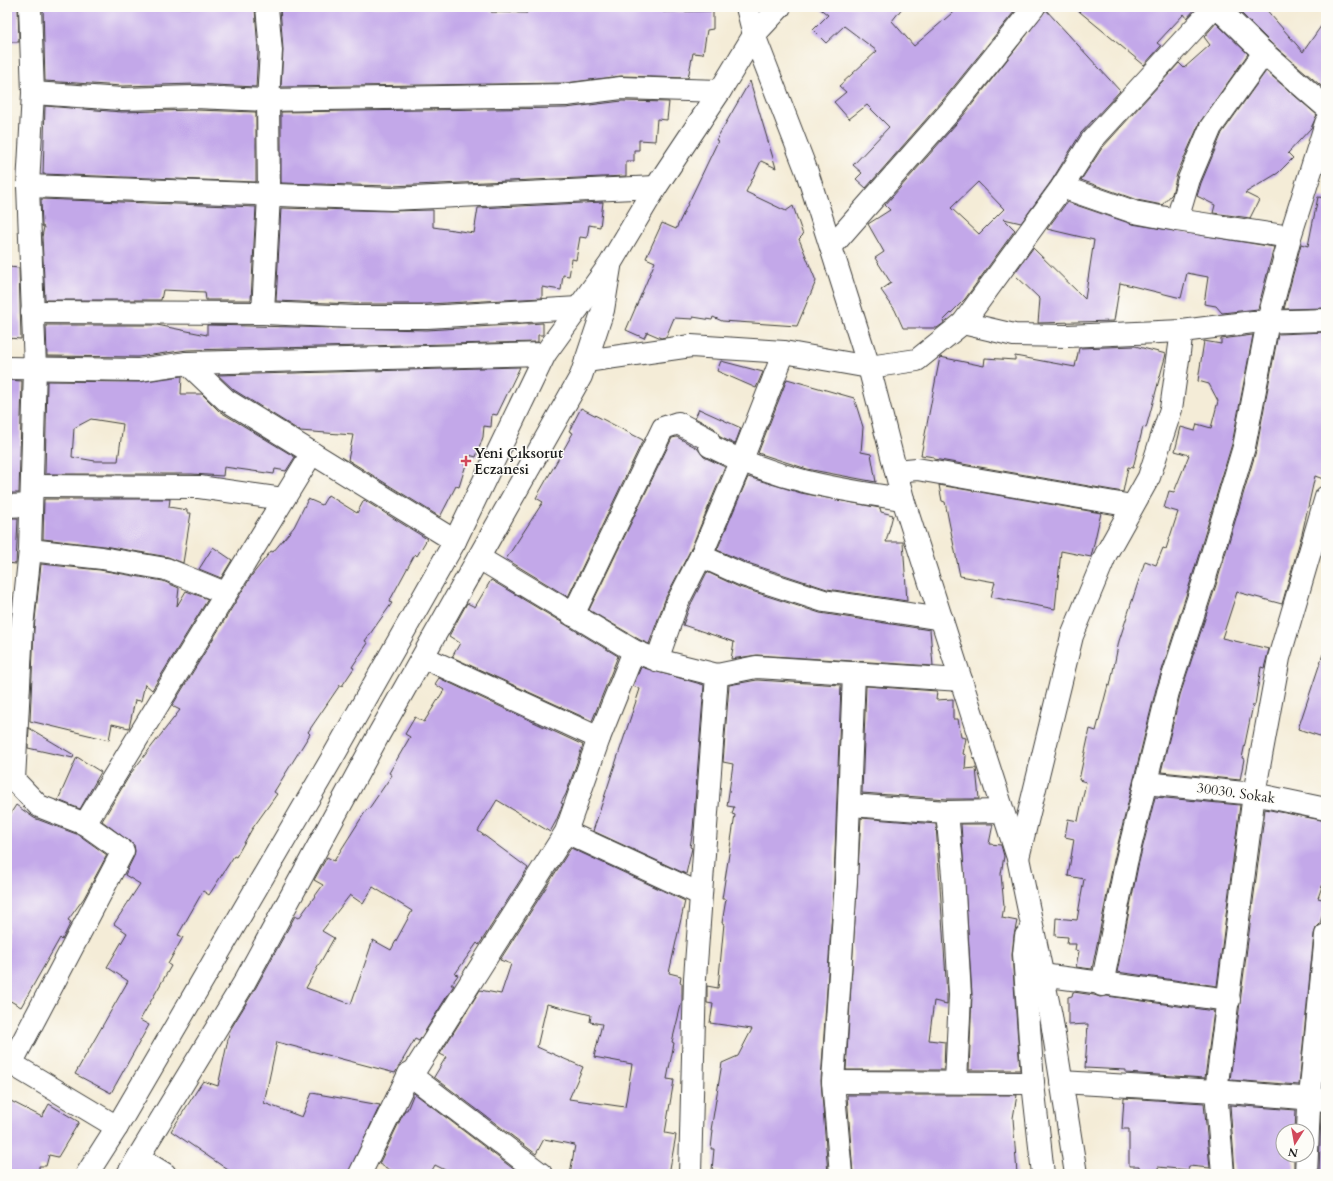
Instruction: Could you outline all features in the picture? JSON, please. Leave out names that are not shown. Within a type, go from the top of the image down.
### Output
[{"type":"street","points":[[30,7],[33,92],[28,186],[34,367],[32,496],[30,550],[14,628],[14,780],[38,806],[85,824],[123,851],[9,1062],[117,1127]]},
{"type":"street","points":[[263,313],[269,195],[268,100],[271,51],[267,7]]},
{"type":"street","points":[[747,7],[754,35],[807,172],[831,247],[868,367],[903,499],[1018,858],[1042,976],[1076,1174]]},
{"type":"street","points":[[87,1174],[117,1127],[334,755],[455,541],[545,354],[610,264],[656,187],[720,91],[754,35],[780,7]]},
{"type":"street","points":[[831,247],[953,108],[1034,7]]},
{"type":"street","points":[[586,361],[690,346],[784,352],[868,367],[917,360],[963,323],[1062,187],[1092,140],[1214,7]]},
{"type":"street","points":[[1217,7],[1264,53],[1326,107]]},
{"type":"street","points":[[1177,220],[1189,179],[1211,127],[1264,53]]},
{"type":"street","points":[[33,92],[122,99],[195,97],[268,100],[566,95],[621,88],[720,91]]},
{"type":"street","points":[[1102,984],[1126,863],[1168,692],[1204,581],[1244,447],[1268,321],[1290,237],[1326,123]]},
{"type":"street","points":[[28,186],[391,200],[656,187]]},
{"type":"street","points":[[1062,187],[1134,212],[1290,237]]},
{"type":"street","points":[[165,1174],[133,1166],[244,982],[423,657],[581,376],[603,310],[610,264]]},
{"type":"street","points":[[32,312],[263,313],[355,317],[427,316],[578,308]]},
{"type":"street","points":[[963,323],[1014,335],[1067,336],[1182,331],[1268,321],[1326,320]]},
{"type":"street","points":[[1018,858],[1072,636],[1106,554],[1148,477],[1171,409],[1182,331]]},
{"type":"street","points":[[657,660],[678,602],[701,556],[741,462],[784,352]]},
{"type":"street","points":[[7,368],[34,367],[139,370],[187,363],[545,354]]},
{"type":"street","points":[[187,363],[226,400],[455,541]]},
{"type":"street","points":[[573,615],[663,428],[678,423],[708,440],[710,446],[741,462],[792,479],[839,490],[903,499]]},
{"type":"street","points":[[85,824],[312,453]]},
{"type":"street","points":[[896,471],[917,469],[1132,506]]},
{"type":"street","points":[[7,506],[32,496],[199,487],[283,499]]},
{"type":"street","points":[[1223,1174],[1216,1091],[1229,1000],[1254,794],[1279,658],[1326,497]]},
{"type":"street","points":[[30,550],[102,558],[166,569],[226,593]]},
{"type":"street","points":[[701,556],[743,575],[824,601],[942,619]]},
{"type":"street","points":[[479,558],[634,651],[657,660],[717,675],[756,668],[961,680]]},
{"type":"street","points":[[360,1174],[409,1074],[415,1070],[566,832],[599,738],[634,651]]},
{"type":"street","points":[[423,657],[599,738]]},
{"type":"street","points":[[841,1174],[833,1082],[850,805],[854,673]]},
{"type":"street","points":[[690,1174],[695,978],[717,675]]},
{"type":"street","name":"30030. Sokak","points":[[1145,783],[1254,794],[1326,809]]},
{"type":"street","points":[[850,805],[947,812],[1002,811]]},
{"type":"street","points":[[947,812],[954,875],[960,996],[956,1082]]},
{"type":"street","points":[[566,832],[700,894]]},
{"type":"street","points":[[1029,914],[1024,954],[1033,1083],[1042,1174]]},
{"type":"street","points":[[1306,1174],[1318,1099],[1326,935]]},
{"type":"street","points":[[1042,976],[1229,1000]]},
{"type":"street","points":[[409,1074],[541,1174]]},
{"type":"street","points":[[833,1082],[1033,1083]]},
{"type":"street","points":[[1061,1082],[1216,1091],[1318,1099]]},
{"type":"building","points":[[7,7],[18,7],[19,42],[7,42]]},
{"type":"building","points":[[43,7],[255,8],[258,51],[256,87],[195,84],[122,86],[45,81]]},
{"type":"building","points":[[280,7],[491,7],[491,12],[527,13],[526,10],[543,9],[543,7],[663,7],[663,12],[713,11],[713,29],[707,30],[703,54],[693,53],[688,78],[621,76],[565,83],[281,87],[283,50]]},
{"type":"building","points":[[818,7],[903,7],[892,21],[914,46],[959,7],[1018,7],[943,100],[866,188],[856,179],[862,173],[853,165],[889,127],[867,105],[849,119],[834,102],[846,92],[839,86],[877,51],[844,26],[826,43],[813,30],[828,15]]},
{"type":"building","points":[[1074,7],[1197,7],[1187,18],[1184,14],[1157,43],[1161,46],[1144,65]]},
{"type":"building","points":[[1235,7],[1264,7],[1303,52],[1326,19],[1326,90],[1272,44]]},
{"type":"building","points":[[1046,10],[1120,91],[1081,133],[1052,180],[1021,223],[1004,219],[1015,230],[965,299],[943,321],[944,323],[937,328],[903,328],[895,310],[881,290],[891,283],[875,258],[884,252],[868,224],[890,210],[885,205],[963,116]],"holes":[[[978,182],[1004,209],[979,234],[951,208]]]},
{"type":"building","points":[[1216,23],[1248,54],[1200,122],[1177,174],[1172,194],[1162,205],[1137,200],[1081,180],[1102,148],[1179,63],[1184,68],[1210,45],[1204,37]]},
{"type":"building","points":[[1266,71],[1317,115],[1311,128],[1288,153],[1293,158],[1278,173],[1245,193],[1259,200],[1250,218],[1213,213],[1215,205],[1197,196],[1201,183],[1222,133]]},
{"type":"building","points":[[750,81],[776,168],[761,161],[746,192],[786,211],[793,206],[803,235],[799,239],[816,281],[797,326],[722,321],[713,317],[712,320],[693,317],[693,319],[674,318],[666,337],[661,338],[647,332],[644,338],[626,330],[655,262],[646,258],[662,223],[676,229],[718,141],[716,140]]},
{"type":"building","points":[[622,101],[669,102],[667,120],[657,119],[655,141],[639,140],[639,150],[634,150],[634,161],[626,161],[626,176],[391,186],[281,183],[281,112],[566,108]]},
{"type":"building","points":[[45,106],[122,112],[195,110],[256,112],[256,182],[43,174]]},
{"type":"building","points":[[1318,197],[1326,198],[1326,308],[1284,309],[1301,244],[1308,246]]},
{"type":"building","points":[[41,199],[256,207],[251,300],[206,300],[205,292],[163,290],[161,300],[45,300],[42,237],[44,227],[42,226]]},
{"type":"building","points":[[603,202],[600,227],[589,225],[587,238],[580,237],[576,260],[572,259],[569,276],[563,275],[561,290],[542,287],[542,298],[427,304],[355,304],[276,301],[281,208],[391,211],[433,210],[433,227],[474,233],[478,208]]},
{"type":"building","points":[[1067,202],[1132,224],[1274,247],[1258,309],[1222,313],[1216,306],[1204,304],[1208,277],[1187,273],[1181,298],[1120,283],[1114,321],[1038,323],[1040,299],[1014,274],[1033,248],[1085,299],[1094,240],[1047,229]]},
{"type":"building","points":[[9,267],[19,268],[21,339],[7,338],[7,278]]},
{"type":"building","points":[[543,323],[543,335],[538,335],[538,342],[187,350],[138,357],[47,356],[46,325],[157,325],[207,335],[207,325],[427,330]]},
{"type":"building","points":[[1326,332],[1326,480],[1315,476],[1302,534],[1282,604],[1237,592],[1222,638],[1269,649],[1264,668],[1261,667],[1255,705],[1253,705],[1242,758],[1244,759],[1240,780],[1161,772],[1180,695],[1216,585],[1256,451],[1278,334]]},
{"type":"building","points":[[1253,335],[1232,444],[1192,577],[1156,689],[1114,860],[1092,969],[1076,967],[1079,951],[1075,950],[1076,944],[1067,944],[1068,937],[1055,936],[1056,918],[1077,920],[1084,879],[1068,876],[1074,839],[1065,837],[1068,819],[1078,821],[1086,782],[1079,780],[1090,729],[1096,731],[1108,685],[1110,686],[1119,641],[1145,561],[1156,565],[1163,548],[1166,549],[1178,512],[1164,508],[1169,491],[1174,492],[1189,455],[1175,451],[1181,427],[1195,431],[1197,424],[1211,428],[1218,401],[1209,384],[1198,381],[1204,341],[1221,344],[1221,339]]},
{"type":"building","points":[[1135,346],[1166,354],[1146,428],[1143,427],[1133,468],[1128,467],[1123,492],[934,459],[934,457],[921,455],[940,357],[984,366],[985,358],[1015,360],[1015,356],[1075,367],[1079,348]]},
{"type":"building","points":[[721,361],[763,372],[756,388],[717,371]]},
{"type":"building","points":[[520,367],[497,415],[492,414],[491,427],[484,426],[483,437],[476,457],[469,455],[459,487],[456,486],[440,517],[348,460],[353,435],[300,431],[234,390],[218,375]]},
{"type":"building","points":[[182,376],[181,394],[202,394],[219,411],[295,457],[286,471],[275,469],[274,474],[224,467],[223,476],[192,474],[45,474],[47,381],[139,382]],"holes":[[[91,419],[123,424],[118,461],[95,461],[72,457],[74,428]]]},
{"type":"building","points":[[787,379],[854,398],[863,427],[861,452],[871,454],[876,482],[807,469],[758,453]]},
{"type":"building","points":[[7,380],[22,381],[19,493],[7,493]]},
{"type":"building","points":[[581,408],[643,440],[568,597],[506,559],[543,502],[536,498],[573,433],[569,431]]},
{"type":"building","points":[[699,409],[741,428],[735,444],[720,437],[714,428],[695,418]]},
{"type":"building","points":[[677,437],[697,448],[704,457],[725,467],[690,551],[666,597],[649,644],[589,610],[672,438]]},
{"type":"building","points":[[748,477],[801,493],[880,508],[881,512],[893,515],[886,542],[903,542],[907,601],[827,589],[748,563],[717,550]]},
{"type":"building","points":[[939,485],[1101,513],[1091,557],[1061,551],[1055,609],[991,597],[995,582],[960,576],[945,502],[942,501]]},
{"type":"building","points":[[328,495],[357,513],[364,500],[427,539],[417,556],[415,554],[389,602],[392,603],[365,641],[368,643],[352,667],[354,668],[342,686],[340,685],[308,732],[310,734],[274,792],[277,794],[209,895],[203,891],[178,935],[183,937],[168,964],[171,966],[140,1020],[149,1025],[111,1093],[75,1074],[128,981],[107,967],[127,933],[114,924],[140,884],[125,875],[134,856],[134,845],[102,821],[131,773],[180,710],[172,706],[252,575],[271,551],[273,552],[294,527],[308,499],[322,505]]},
{"type":"building","points":[[44,499],[170,499],[169,507],[187,510],[187,513],[191,513],[183,563],[168,557],[104,546],[43,539]]},
{"type":"building","points":[[7,518],[18,518],[16,564],[7,563]]},
{"type":"building","points":[[213,547],[232,560],[221,578],[199,569]]},
{"type":"building","points":[[41,564],[100,570],[163,581],[179,588],[177,606],[186,591],[208,599],[152,690],[145,684],[141,701],[135,700],[129,728],[112,724],[109,740],[30,721],[34,629]]},
{"type":"building","points":[[707,572],[739,587],[820,613],[930,630],[933,666],[757,655],[731,659],[734,642],[683,625],[689,608]]},
{"type":"building","points":[[491,580],[618,656],[592,721],[452,657],[460,643],[449,636],[467,603],[475,607]]},
{"type":"building","points":[[7,600],[12,601],[7,675]]},
{"type":"building","points":[[1323,654],[1326,654],[1326,738],[1298,729]]},
{"type":"building","points":[[641,667],[704,685],[693,829],[690,847],[692,848],[686,874],[593,831],[640,689],[633,686]]},
{"type":"building","points":[[439,678],[583,745],[566,794],[561,803],[563,804],[550,832],[497,800],[478,831],[528,868],[479,945],[477,943],[455,974],[458,975],[451,985],[454,985],[419,1041],[415,1039],[395,1073],[277,1042],[264,1103],[302,1117],[312,1093],[380,1105],[348,1174],[234,1174],[171,1131],[203,1081],[218,1086],[230,1030],[255,989],[295,916],[299,918],[323,885],[314,880],[327,857],[334,861],[367,809],[368,810],[392,775],[389,773],[410,737],[405,734],[415,717],[424,722],[444,690],[435,684]],"holes":[[[373,887],[412,911],[391,950],[373,940],[351,1004],[306,988],[334,938],[322,931],[350,895],[363,904]]]},
{"type":"building","points":[[757,680],[841,685],[834,880],[821,1081],[828,1174],[746,1174],[712,1170],[714,1149],[711,1149],[713,1130],[711,1130],[722,1063],[738,1056],[752,1029],[710,1023],[713,1004],[707,1003],[707,986],[718,988],[724,923],[722,923],[726,899],[722,899],[735,815],[732,814],[734,807],[727,806],[733,764],[723,762],[729,685]]},
{"type":"building","points":[[866,686],[937,691],[936,700],[953,699],[953,719],[958,719],[961,737],[966,738],[963,754],[966,755],[965,769],[976,768],[979,799],[947,799],[862,793]]},
{"type":"building","points":[[29,728],[74,755],[73,758],[28,748]]},
{"type":"building","points":[[77,757],[101,772],[80,809],[58,800]]},
{"type":"building","points":[[1155,797],[1240,805],[1217,986],[1117,972],[1138,866]]},
{"type":"building","points":[[16,805],[34,818],[79,835],[107,855],[84,898],[68,920],[71,922],[62,940],[60,938],[21,1007],[7,999],[7,819]]},
{"type":"building","points":[[1265,809],[1326,821],[1326,875],[1318,898],[1326,900],[1320,924],[1316,928],[1314,934],[1299,1085],[1230,1080]]},
{"type":"building","points":[[861,818],[936,824],[947,1004],[934,1001],[929,1040],[945,1042],[944,1070],[846,1070]]},
{"type":"building","points":[[961,824],[993,824],[989,844],[1001,845],[1004,856],[1001,874],[1004,906],[1002,918],[1017,921],[1012,955],[1020,1070],[969,1070],[972,994]]},
{"type":"building","points":[[571,848],[685,901],[669,973],[681,976],[680,983],[682,983],[682,1001],[672,1042],[674,1043],[667,1079],[674,1080],[665,1133],[676,1135],[669,1174],[570,1174],[575,1145],[544,1139],[536,1154],[434,1077],[446,1057],[440,1054],[480,990],[501,994],[511,964],[500,960]],"holes":[[[547,1004],[591,1015],[590,1022],[602,1024],[594,1057],[632,1064],[625,1107],[569,1099],[583,1067],[537,1047]]]},
{"type":"building","points":[[1073,992],[1100,997],[1107,996],[1214,1011],[1205,1078],[1126,1073],[1126,1070],[1085,1068],[1088,1024],[1068,1025],[1068,997],[1072,996]]},
{"type":"building","points":[[414,1093],[520,1174],[453,1174],[435,1165],[430,1174],[398,1174],[379,1164],[405,1110],[407,1110]]},
{"type":"building","points":[[847,1095],[1017,1095],[1013,1118],[1017,1174],[853,1174]]},
{"type":"building","points":[[1124,1098],[1204,1103],[1210,1168],[1189,1166],[1188,1170],[1158,1167],[1158,1174],[1139,1174],[1139,1166],[1129,1166],[1129,1129],[1122,1129]]},
{"type":"building","points":[[7,1099],[42,1117],[49,1104],[79,1122],[58,1157],[49,1155],[46,1166],[39,1166],[39,1174],[7,1174]]},
{"type":"building","points":[[1230,1105],[1296,1110],[1295,1123],[1275,1123],[1275,1163],[1294,1163],[1294,1174],[1235,1172]]},
{"type":"building","points":[[1321,1112],[1326,1112],[1326,1174],[1319,1174]]},
{"type":"place","name":"Yeni Çıksorut Eczanesi","points":[[466,461]]}]
